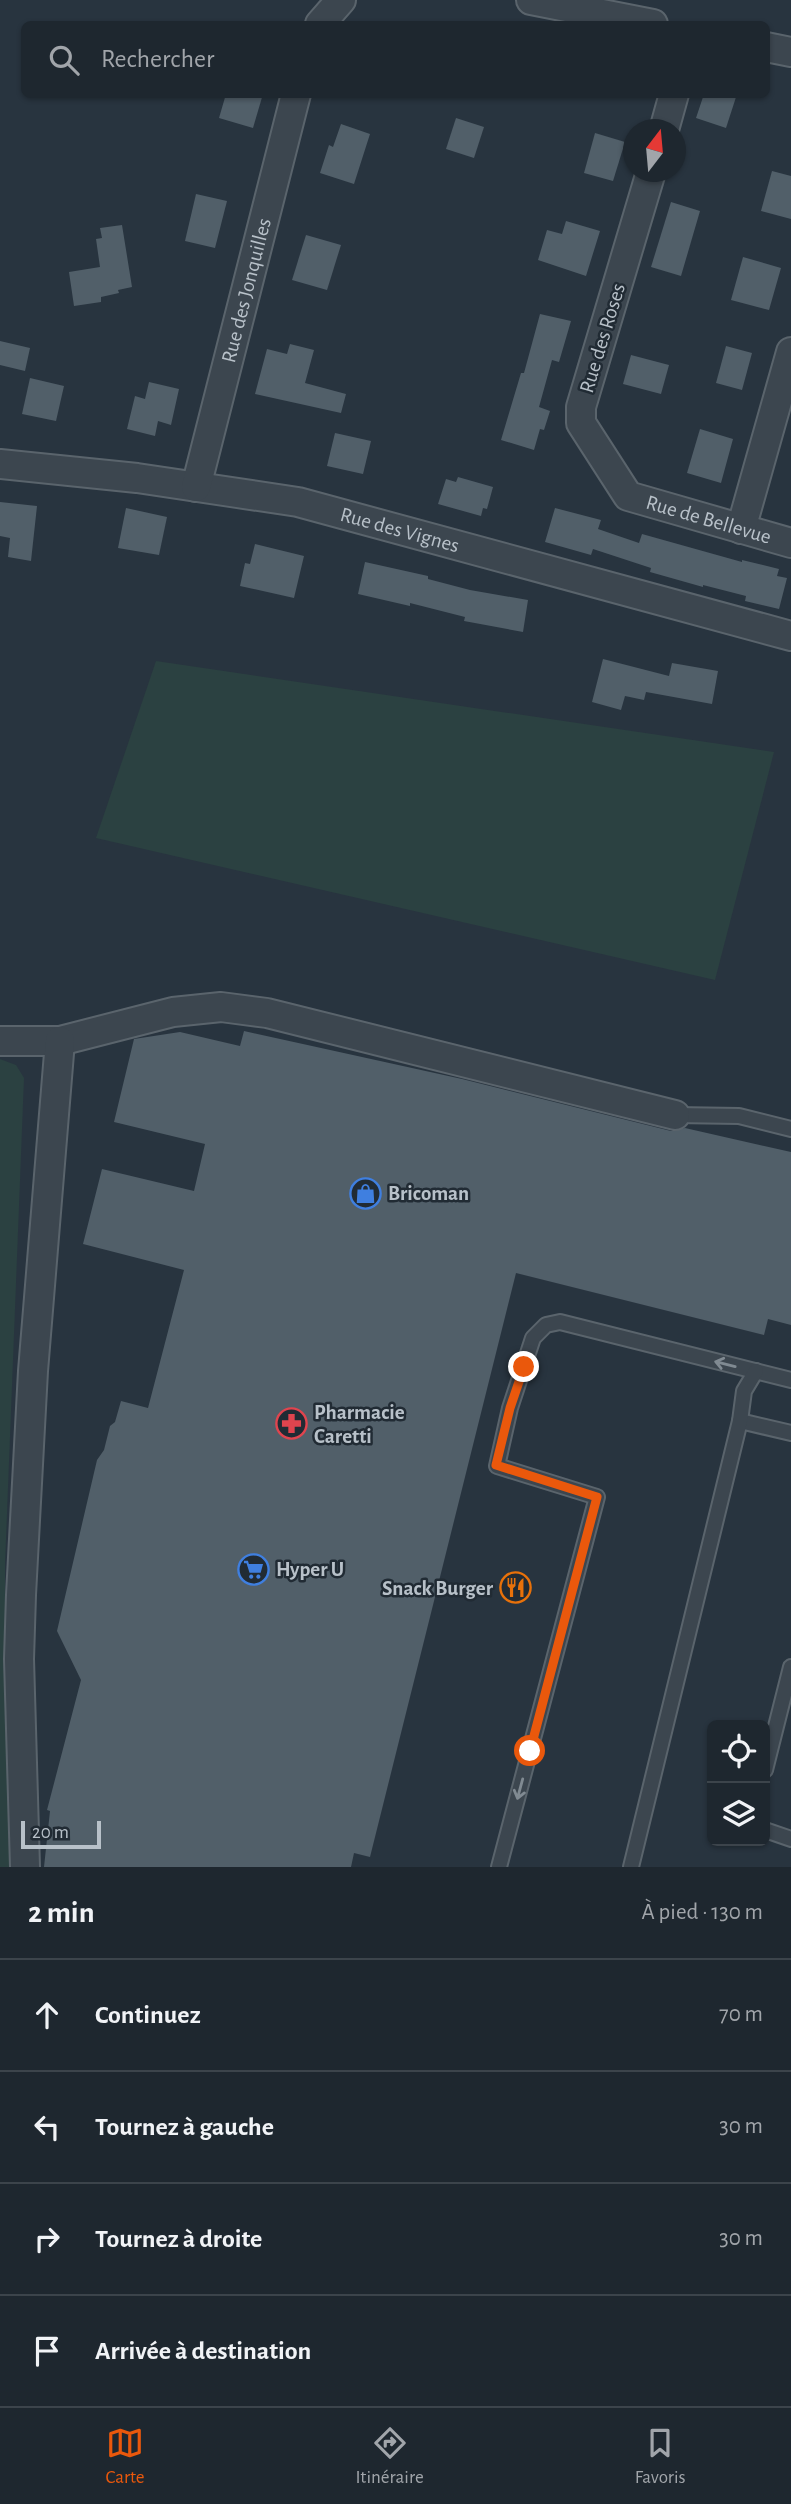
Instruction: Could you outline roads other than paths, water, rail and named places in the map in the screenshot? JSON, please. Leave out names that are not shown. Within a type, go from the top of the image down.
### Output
[{"type":"street","points":[[323,21],[341,0]]},
{"type":"street","points":[[531,0],[638,21]]},
{"type":"street","points":[[770,48],[791,52]]},
{"type":"street","name":"Rue des Jonquilles","points":[[196,487],[295,98]]},
{"type":"street","points":[[667,119],[673,98]]},
{"type":"street","name":"Rue des Roses","points":[[628,496],[581,423],[581,407],[649,182]]},
{"type":"street","points":[[741,529],[791,352]]},
{"type":"street","name":"Rue des Vignes","points":[[0,464],[137,478],[298,502],[791,636]]},
{"type":"street","name":"Rue de Bellevue","points":[[628,496],[791,543]]},
{"type":"street","points":[[0,1041],[60,1041],[173,1012],[221,1007],[267,1013],[675,1115]]},
{"type":"street","points":[[25,1867],[19,1660],[21,1595],[33,1371],[60,1041]]},
{"type":"lane","points":[[675,1115],[739,1116],[791,1129]]},
{"type":"lane","points":[[499,1867],[597,1497],[496,1465],[510,1408],[533,1338],[546,1325],[560,1322],[791,1380]]},
{"type":"lane","points":[[631,1867],[740,1421],[744,1391],[756,1371]]},
{"type":"lane","points":[[740,1421],[791,1433]]},
{"type":"lane","points":[[770,1750],[791,1667]]},
{"type":"lane","points":[[770,1832],[791,1839]]},
{"type":"place","name":"Bricoman","points":[[365,1193]]},
{"type":"place","name":"Pharmacie Caretti","points":[[291,1424]]},
{"type":"place","name":"Hyper U","points":[[253,1569]]},
{"type":"place","name":"Snack Burger","points":[[516,1588]]}]
